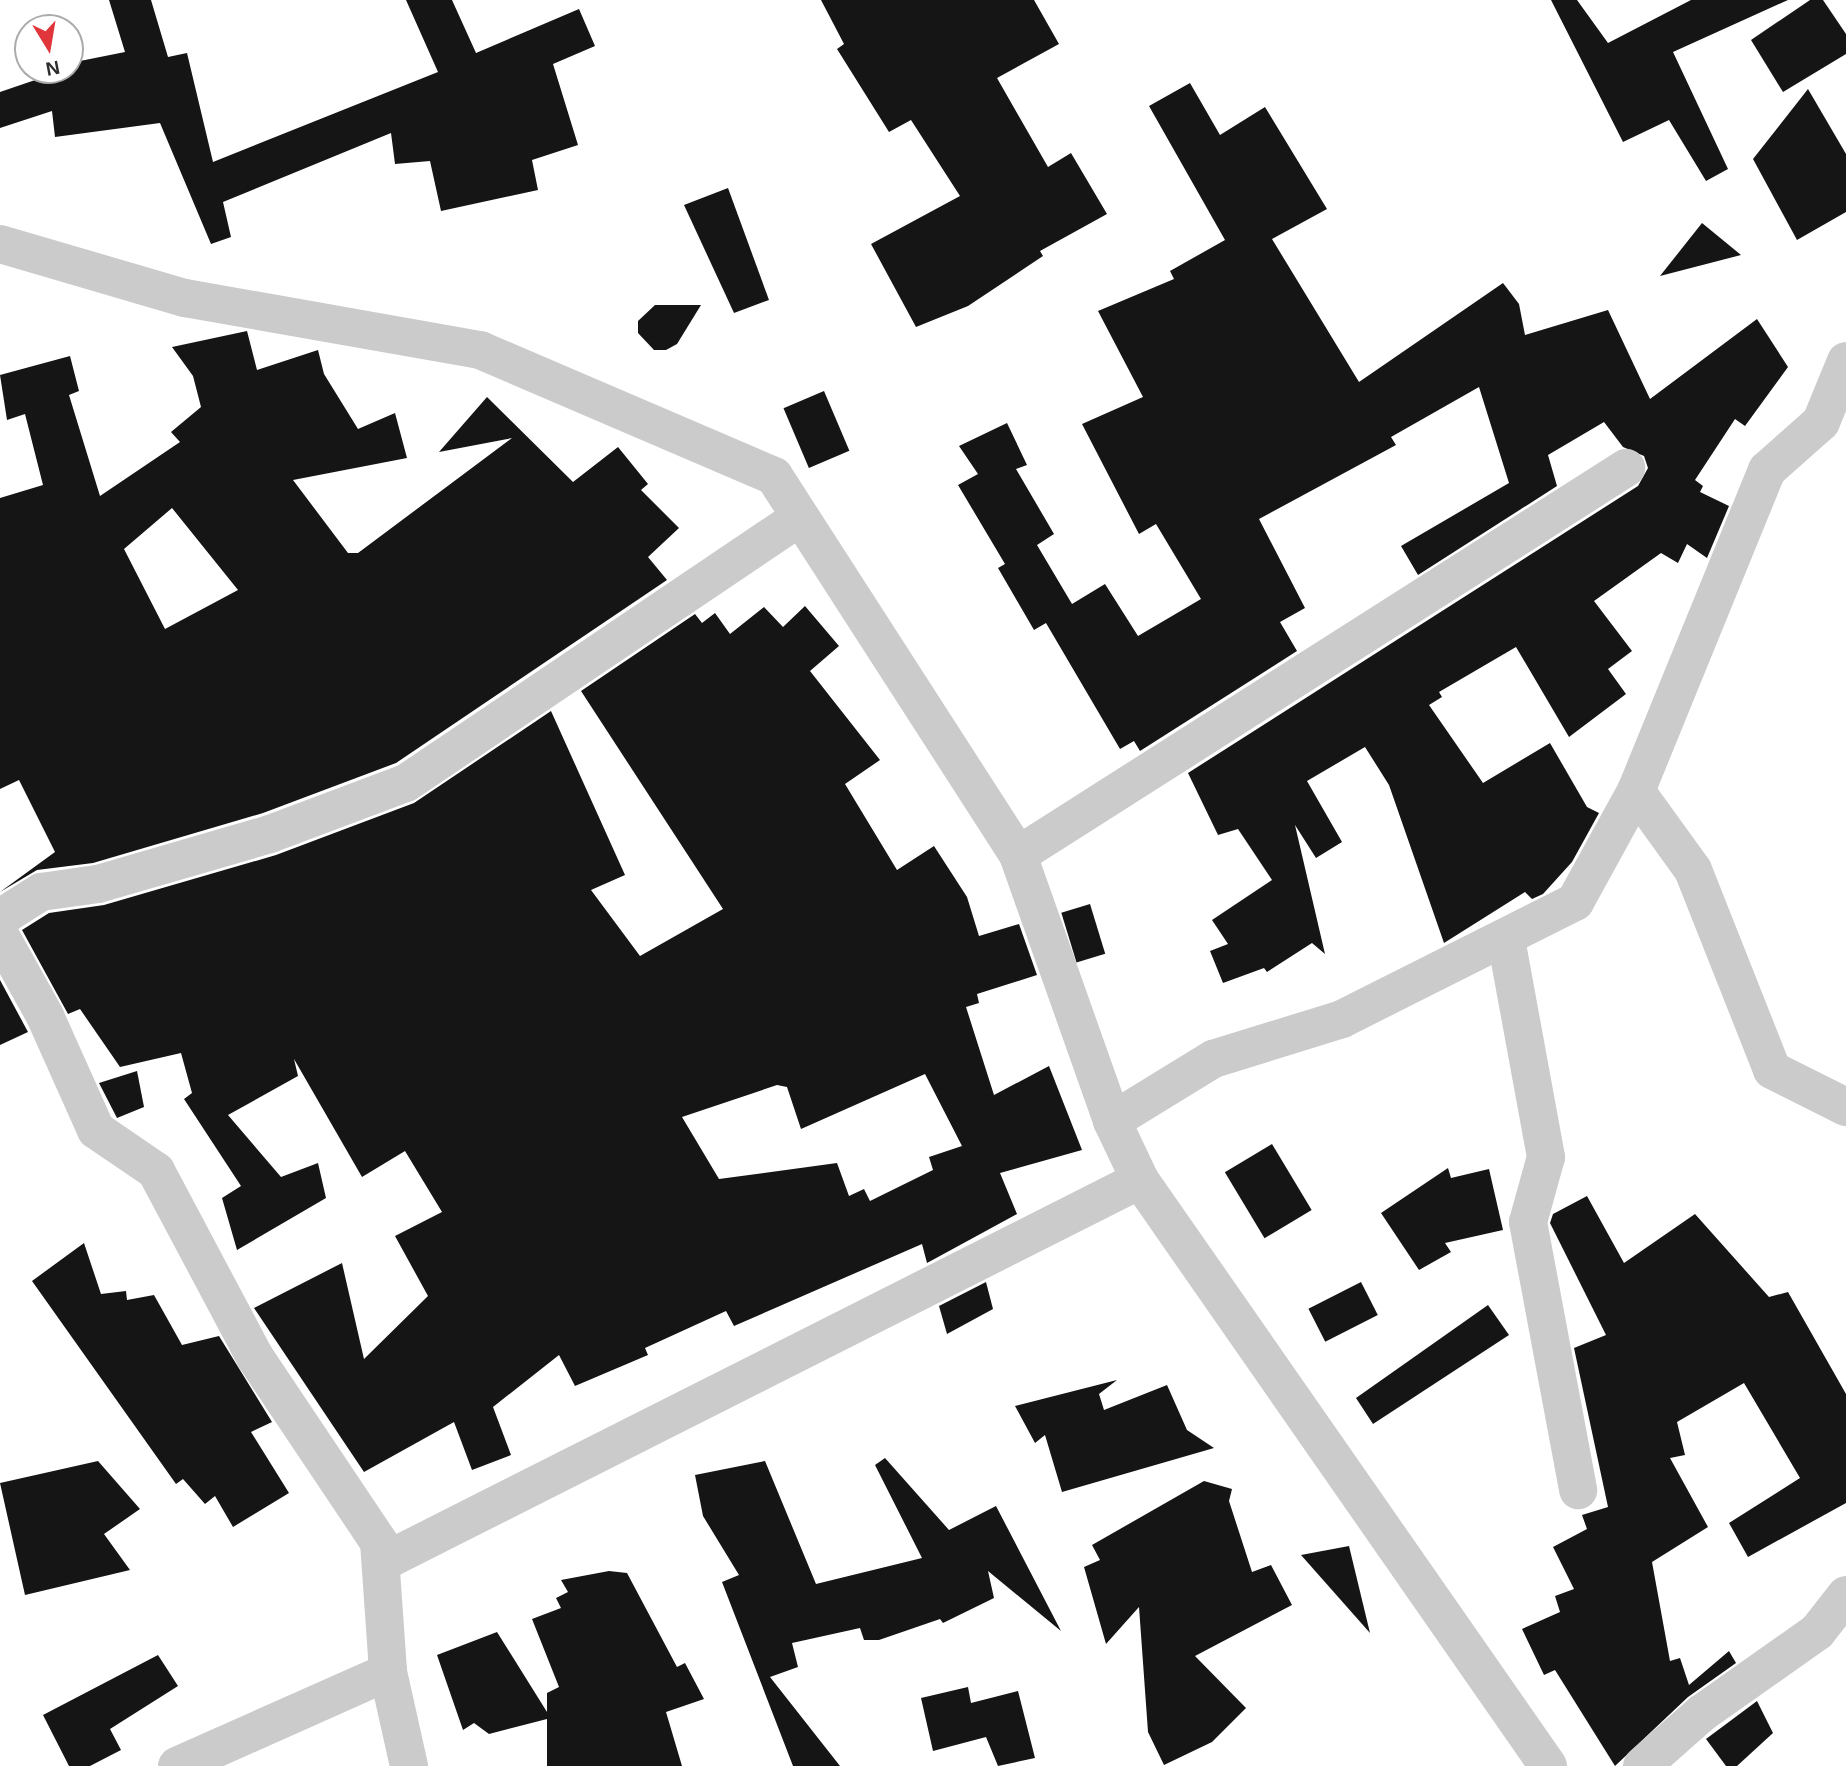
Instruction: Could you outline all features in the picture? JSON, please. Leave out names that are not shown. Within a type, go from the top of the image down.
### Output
[{"type":"street","points":[[0,244],[186,298],[480,350],[774,476],[1018,855],[1112,1121],[1140,1180],[1548,1766]]},
{"type":"street","points":[[1112,1121],[1213,1059],[1342,1019],[1506,939],[1575,902],[1636,791],[1767,470],[1821,422],[1846,360]]},
{"type":"street","points":[[1018,855],[1626,468]]},
{"type":"street","points":[[0,918],[41,892],[97,884],[270,834],[406,783],[800,517]]},
{"type":"street","points":[[1636,791],[1693,870],[1772,1070],[1846,1107]]},
{"type":"street","points":[[0,935],[45,1016],[96,1130],[156,1171],[255,1357],[379,1542],[388,1672],[408,1766]]},
{"type":"street","points":[[1506,939],[1546,1157],[1528,1222],[1578,1490]]},
{"type":"street","points":[[381,1563],[1140,1180]]},
{"type":"street","points":[[1642,1766],[1702,1713],[1817,1632],[1846,1595]]},
{"type":"street","points":[[177,1766],[388,1672]]},
{"type":"building","points":[[109,0],[151,0],[168,57],[187,53],[213,162],[438,72],[406,0],[452,0],[476,53],[579,9],[595,46],[553,64],[578,145],[532,160],[538,190],[441,211],[430,161],[395,164],[391,133],[223,202],[231,237],[211,244],[160,123],[55,137],[52,111],[0,128],[0,92],[23,84],[84,84],[84,60],[125,52]]},
{"type":"building","points":[[821,0],[1034,0],[1059,44],[997,78],[1048,167],[1071,153],[1107,214],[1040,251],[1043,256],[968,306],[916,327],[871,244],[960,196],[911,120],[889,132],[837,49],[844,44]]},
{"type":"building","points":[[1551,0],[1577,0],[1608,43],[1691,0],[1788,0],[1673,52],[1728,169],[1706,181],[1669,120],[1623,142]]},
{"type":"building","points":[[1810,0],[1823,0],[1846,34],[1846,54],[1783,92],[1751,40]]},
{"type":"building","points":[[1190,83],[1220,135],[1265,107],[1327,209],[1272,239],[1359,382],[1503,283],[1519,304],[1525,335],[1608,310],[1650,399],[1757,319],[1788,367],[1745,426],[1735,419],[1695,480],[1703,486],[1700,492],[1729,506],[1707,558],[1687,544],[1678,563],[1661,553],[1594,601],[1632,651],[1608,669],[1626,694],[1569,737],[1516,647],[1439,692],[1442,697],[1429,705],[1483,783],[1550,743],[1587,807],[1599,813],[1572,862],[1543,894],[1532,899],[1525,892],[1444,943],[1389,785],[1365,747],[1307,781],[1342,842],[1316,858],[1295,825],[1325,954],[1312,943],[1267,972],[1264,968],[1223,983],[1210,951],[1228,944],[1212,920],[1272,880],[1238,829],[1218,835],[1188,773],[1638,486],[1648,468],[1644,456],[1623,447],[1604,422],[1548,455],[1557,486],[1418,575],[1401,546],[1509,483],[1479,387],[1391,437],[1396,445],[1259,519],[1305,608],[1280,622],[1297,651],[1140,751],[1134,741],[1120,749],[1046,623],[1034,630],[998,568],[1005,564],[958,485],[978,474],[959,446],[1007,423],[1027,465],[1016,469],[1054,534],[1037,545],[1072,604],[1105,584],[1138,636],[1201,599],[1156,524],[1139,534],[1082,424],[1143,397],[1098,311],[1174,279],[1170,271],[1225,240],[1149,106]]},
{"type":"building","points":[[1808,89],[1846,154],[1846,212],[1797,240],[1753,159]]},
{"type":"building","points":[[728,188],[769,300],[734,313],[684,205]]},
{"type":"building","points":[[1702,223],[1741,255],[1660,276]]},
{"type":"building","points":[[655,305],[701,305],[677,344],[666,350],[654,350],[638,333],[638,321]]},
{"type":"building","points":[[247,331],[257,370],[318,350],[324,374],[358,429],[395,413],[407,458],[293,480],[348,553],[358,553],[512,438],[439,452],[487,397],[573,482],[618,447],[648,484],[641,490],[679,528],[648,557],[667,580],[396,763],[263,813],[93,863],[37,870],[0,892],[55,852],[19,780],[0,789],[0,498],[43,485],[25,414],[7,420],[0,375],[70,356],[79,391],[69,395],[100,496],[180,442],[171,432],[201,407],[193,376],[172,347]],"holes":[[[172,508],[238,590],[165,629],[124,549]]]},
{"type":"building","points":[[824,391],[849,451],[809,468],[783,408]]},
{"type":"building","points":[[805,606],[839,646],[810,671],[880,760],[845,784],[897,870],[934,846],[967,897],[979,936],[1019,924],[1037,975],[977,994],[979,1003],[966,1007],[994,1095],[1049,1066],[1082,1150],[1000,1173],[1017,1214],[927,1263],[922,1244],[734,1326],[726,1311],[645,1348],[648,1355],[575,1386],[559,1355],[493,1407],[511,1455],[472,1470],[454,1422],[364,1472],[254,1308],[342,1263],[364,1359],[428,1296],[395,1236],[442,1212],[405,1151],[362,1177],[294,1059],[298,1076],[228,1115],[281,1177],[318,1163],[326,1198],[237,1250],[222,1198],[241,1186],[184,1099],[192,1093],[181,1053],[120,1067],[80,1009],[68,1014],[22,930],[49,913],[104,905],[276,855],[414,803],[551,711],[625,875],[591,890],[640,956],[723,909],[581,691],[695,614],[702,623],[715,613],[730,634],[764,607],[783,627]],"holes":[[[925,1074],[962,1146],[929,1157],[933,1170],[870,1201],[864,1189],[849,1196],[837,1163],[719,1179],[682,1117],[777,1085],[787,1087],[801,1129]]]},
{"type":"building","points":[[1090,904],[1105,954],[1077,962],[1061,913]]},
{"type":"building","points":[[0,980],[28,1032],[0,1045]]},
{"type":"building","points":[[137,1071],[144,1107],[117,1118],[99,1083]]},
{"type":"building","points":[[1272,1144],[1312,1210],[1265,1238],[1225,1172]]},
{"type":"building","points":[[1448,1168],[1451,1178],[1489,1169],[1503,1230],[1445,1243],[1451,1252],[1419,1270],[1381,1213]]},
{"type":"building","points":[[1587,1196],[1624,1263],[1695,1214],[1769,1297],[1788,1292],[1846,1394],[1846,1503],[1748,1557],[1729,1523],[1800,1478],[1744,1383],[1677,1422],[1685,1455],[1670,1458],[1708,1527],[1652,1562],[1670,1661],[1680,1658],[1689,1685],[1729,1651],[1736,1663],[1688,1697],[1615,1766],[1555,1670],[1544,1675],[1522,1629],[1560,1612],[1555,1596],[1574,1589],[1553,1547],[1587,1529],[1582,1515],[1608,1507],[1574,1348],[1606,1335],[1550,1223],[1553,1214]]},
{"type":"building","points":[[84,1243],[101,1294],[126,1291],[127,1300],[154,1295],[182,1345],[219,1336],[272,1422],[251,1432],[289,1493],[233,1527],[215,1496],[205,1504],[183,1479],[176,1484],[32,1281]]},
{"type":"building","points":[[986,1282],[993,1309],[947,1334],[939,1306]]},
{"type":"building","points":[[1361,1282],[1378,1315],[1325,1342],[1308,1309]]},
{"type":"building","points":[[1488,1305],[1509,1335],[1373,1424],[1356,1398]]},
{"type":"building","points":[[1117,1380],[1099,1394],[1104,1410],[1167,1385],[1187,1430],[1214,1448],[1062,1492],[1045,1435],[1035,1443],[1015,1406]]},
{"type":"building","points":[[885,1458],[949,1530],[996,1506],[1061,1631],[988,1571],[994,1598],[943,1623],[940,1619],[879,1640],[864,1640],[860,1628],[792,1643],[798,1667],[770,1677],[840,1766],[793,1766],[722,1582],[739,1575],[703,1516],[695,1475],[765,1461],[816,1584],[922,1558],[875,1465]]},
{"type":"building","points":[[98,1461],[140,1509],[104,1534],[130,1570],[25,1595],[0,1483]]},
{"type":"building","points":[[1204,1481],[1232,1489],[1229,1501],[1252,1572],[1271,1565],[1292,1605],[1195,1656],[1246,1708],[1212,1742],[1164,1765],[1148,1732],[1139,1607],[1106,1644],[1084,1567],[1100,1560],[1092,1545]]},
{"type":"building","points":[[1349,1546],[1370,1633],[1301,1555]]},
{"type":"building","points":[[609,1571],[627,1573],[677,1667],[685,1663],[704,1699],[666,1712],[682,1766],[547,1766],[547,1719],[489,1734],[474,1723],[463,1730],[437,1655],[497,1632],[547,1712],[547,1693],[559,1687],[532,1619],[561,1608],[556,1598],[568,1592],[561,1580]]},
{"type":"building","points":[[158,1655],[178,1686],[110,1729],[121,1750],[90,1766],[69,1766],[43,1715]]},
{"type":"building","points":[[968,1687],[971,1703],[1018,1691],[1035,1758],[998,1766],[986,1737],[933,1751],[921,1698]]},
{"type":"building","points":[[1757,1701],[1773,1733],[1737,1766],[1726,1766],[1706,1739]]}]
